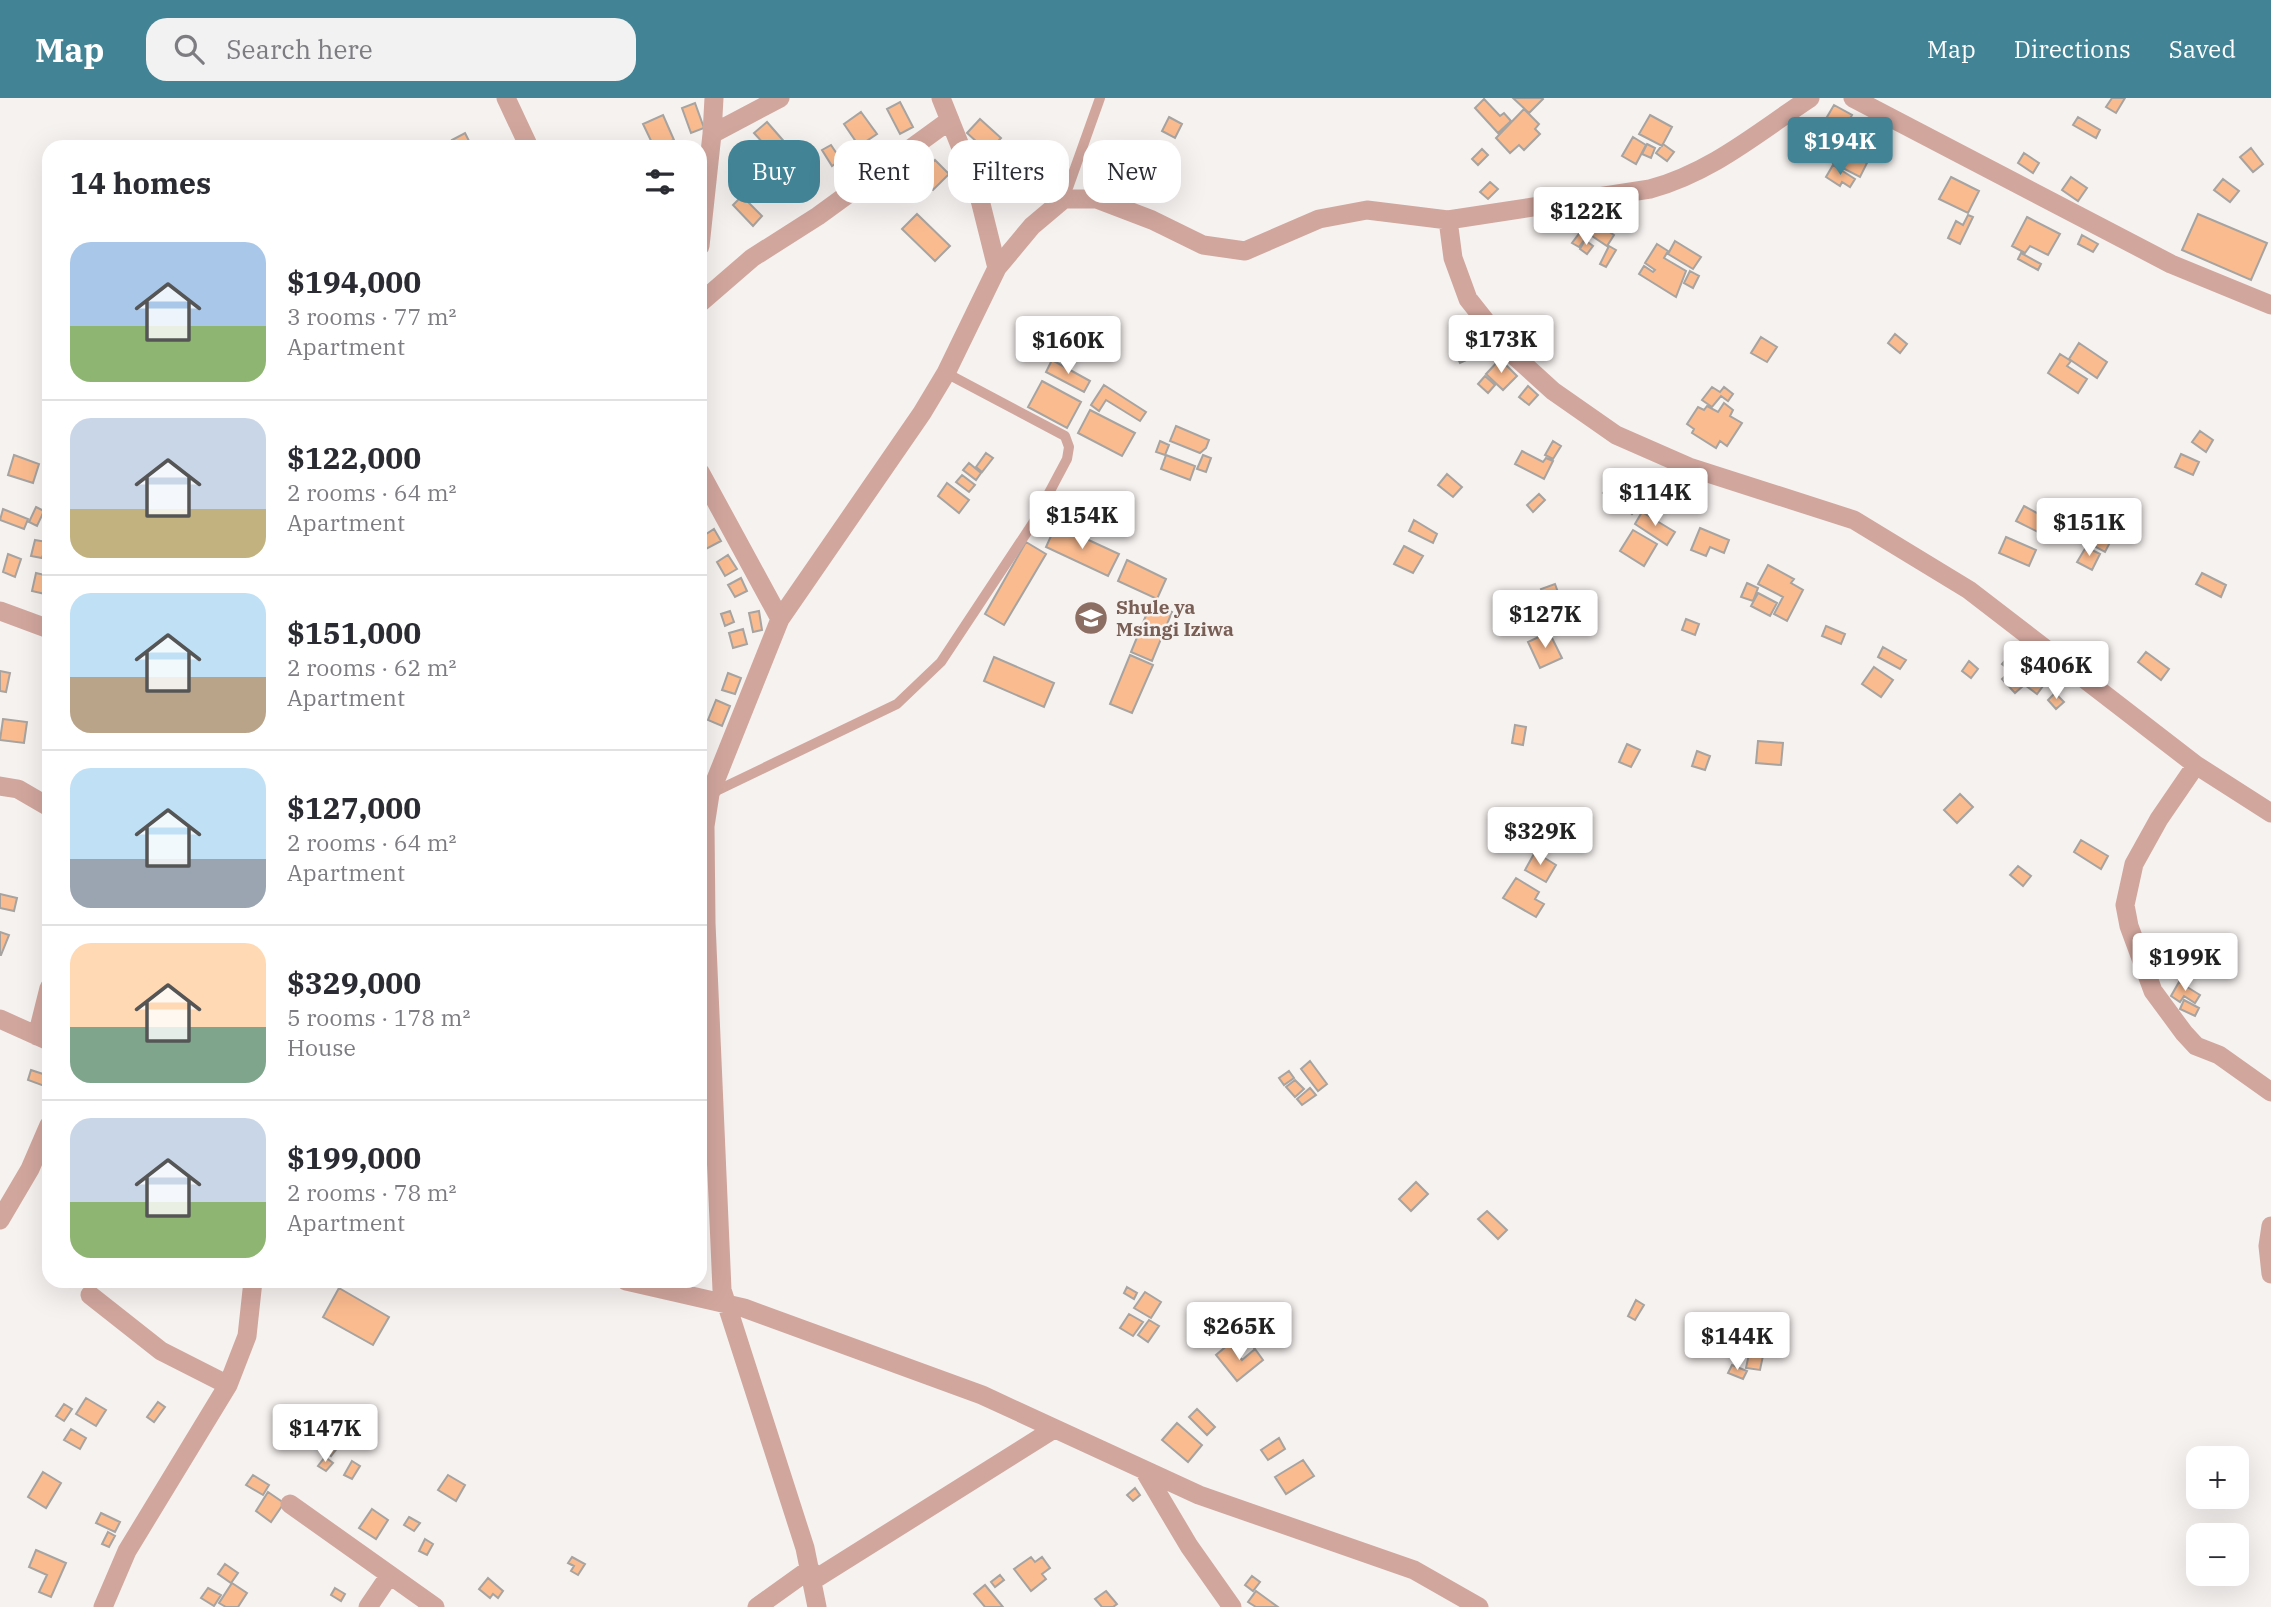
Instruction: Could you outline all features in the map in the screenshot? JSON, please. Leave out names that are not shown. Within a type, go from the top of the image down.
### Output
[{"type":"street","points":[[506,98],[526,140]]},
{"type":"street","points":[[707,181],[714,98]]},
{"type":"street","points":[[712,134],[780,98]]},
{"type":"street","points":[[941,98],[959,140]]},
{"type":"street","points":[[1069,199],[1097,199],[1152,220],[1203,245],[1245,251],[1319,219],[1367,210],[1448,220],[1610,197],[1678,181],[1736,152],[1811,98]]},
{"type":"street","points":[[1853,98],[2171,264],[2271,305]]},
{"type":"street","points":[[707,297],[752,258],[818,216],[950,120]]},
{"type":"street","points":[[981,203],[998,268]]},
{"type":"street","points":[[707,788],[780,619],[898,451],[946,373],[998,268],[1032,226],[1060,203]]},
{"type":"street","points":[[1448,220],[1453,258],[1468,299],[1510,352],[1553,391],[1616,435],[1689,467],[1854,520],[1969,590],[2196,765],[2271,813]]},
{"type":"street","points":[[707,485],[780,619]]},
{"type":"street","points":[[0,611],[42,626]]},
{"type":"street","points":[[2196,765],[2159,819],[2134,864],[2125,905],[2129,926],[2153,991],[2196,1046],[2219,1055],[2271,1092]]},
{"type":"street","points":[[0,786],[18,789],[42,803]]},
{"type":"street","points":[[707,933],[724,1302],[793,1509],[817,1607]]},
{"type":"street","points":[[0,1019],[42,1039]]},
{"type":"street","points":[[0,1220],[30,1169],[42,1141]]},
{"type":"street","points":[[2271,1226],[2268,1246],[2271,1274]]},
{"type":"street","points":[[103,1607],[127,1551],[228,1385],[247,1336],[252,1288]]},
{"type":"street","points":[[659,1288],[724,1302],[982,1395],[1199,1495],[1414,1570],[1479,1607]]},
{"type":"street","points":[[90,1295],[161,1351],[228,1385]]},
{"type":"street","points":[[757,1607],[1054,1429]]},
{"type":"street","points":[[1145,1472],[1189,1546],[1232,1607]]},
{"type":"street","points":[[290,1504],[435,1607]]},
{"type":"street","points":[[368,1607],[389,1576]]},
{"type":"lane","points":[[1069,187],[1100,98]]},
{"type":"lane","points":[[707,792],[897,704],[912,692],[941,662],[1033,523],[1067,459],[1069,447],[1065,436],[946,373]]},
{"type":"building","points":[[1513,98],[1542,98],[1543,99],[1529,113]]},
{"type":"building","points":[[2112,98],[2125,98],[2116,113],[2106,107]]},
{"type":"building","points":[[1484,99],[1500,116],[1504,113],[1511,121],[1498,133],[1475,108]]},
{"type":"building","points":[[900,102],[913,127],[900,134],[887,109]]},
{"type":"building","points":[[695,103],[704,128],[691,133],[682,108]]},
{"type":"building","points":[[1834,105],[1852,115],[1845,128],[1827,117]]},
{"type":"building","points":[[1524,109],[1539,124],[1535,129],[1540,134],[1524,150],[1519,145],[1510,153],[1496,138]]},
{"type":"building","points":[[861,112],[877,134],[868,140],[855,140],[844,124]]},
{"type":"building","points":[[663,115],[674,140],[651,140],[643,124]]},
{"type":"building","points":[[1650,115],[1672,127],[1662,146],[1639,134]]},
{"type":"building","points":[[1169,117],[1182,124],[1175,138],[1162,131]]},
{"type":"building","points":[[2078,117],[2100,130],[2096,138],[2073,125]]},
{"type":"building","points":[[980,119],[1001,138],[975,140],[967,133]]},
{"type":"building","points":[[767,122],[783,140],[760,140],[754,133]]},
{"type":"building","points":[[465,133],[468,140],[452,140]]},
{"type":"building","points":[[1633,137],[1646,145],[1636,164],[1622,156]]},
{"type":"building","points":[[1647,144],[1655,148],[1651,158],[1642,154]]},
{"type":"building","points":[[1663,144],[1674,152],[1667,161],[1656,153]]},
{"type":"building","points":[[831,145],[834,150],[834,165],[832,166],[822,150]]},
{"type":"building","points":[[2251,148],[2263,164],[2253,172],[2240,157]]},
{"type":"building","points":[[1482,149],[1488,155],[1478,165],[1472,159]]},
{"type":"building","points":[[1840,149],[1867,163],[1860,177],[1833,163]]},
{"type":"building","points":[[2024,153],[2039,163],[2033,173],[2018,163]]},
{"type":"building","points":[[934,161],[948,175],[934,189]]},
{"type":"building","points":[[1833,165],[1855,179],[1850,187],[1842,182],[1840,186],[1826,177]]},
{"type":"building","points":[[1951,177],[1979,191],[1968,213],[1939,199]]},
{"type":"building","points":[[2071,177],[2087,188],[2078,201],[2062,190]]},
{"type":"building","points":[[2223,179],[2239,191],[2230,202],[2214,190]]},
{"type":"building","points":[[1490,182],[1498,189],[1488,199],[1480,192]]},
{"type":"building","points":[[749,203],[762,216],[753,226],[733,205]]},
{"type":"building","points":[[917,214],[950,246],[935,261],[902,229]]},
{"type":"building","points":[[2198,214],[2267,243],[2251,280],[2182,250]]},
{"type":"building","points":[[1968,215],[1973,217],[1960,244],[1948,238],[1956,221],[1963,225]]},
{"type":"building","points":[[2027,217],[2060,234],[2048,255],[2030,246],[2025,253],[2012,246]]},
{"type":"building","points":[[1593,221],[1614,235],[1607,246],[1586,232]]},
{"type":"building","points":[[1581,231],[1587,236],[1579,247],[1572,243]]},
{"type":"building","points":[[2082,235],[2098,244],[2093,252],[2078,244]]},
{"type":"building","points":[[1585,240],[1593,246],[1587,254],[1580,249]]},
{"type":"building","points":[[1675,241],[1701,257],[1693,269],[1668,254]]},
{"type":"building","points":[[1657,244],[1668,251],[1664,258],[1686,271],[1676,297],[1639,274],[1644,266],[1653,272],[1655,270],[1645,263]]},
{"type":"building","points":[[1609,246],[1616,250],[1606,267],[1600,264]]},
{"type":"building","points":[[2021,253],[2041,264],[2038,270],[2018,259]]},
{"type":"building","points":[[1690,271],[1699,276],[1693,288],[1684,283]]},
{"type":"building","points":[[1895,334],[1907,344],[1900,353],[1888,343]]},
{"type":"building","points":[[1480,336],[1486,351],[1460,363],[1453,347]]},
{"type":"building","points":[[1761,337],[1777,347],[1767,362],[1751,353]]},
{"type":"building","points":[[2079,343],[2107,362],[2097,378],[2069,359]]},
{"type":"building","points":[[2060,354],[2071,361],[2067,366],[2087,379],[2078,393],[2048,373]]},
{"type":"building","points":[[1500,359],[1517,376],[1503,390],[1486,374]]},
{"type":"building","points":[[1052,360],[1090,381],[1084,392],[1046,372]]},
{"type":"building","points":[[1485,376],[1495,385],[1488,393],[1478,384]]},
{"type":"building","points":[[1042,381],[1081,402],[1067,428],[1028,407]]},
{"type":"building","points":[[1104,385],[1146,412],[1140,421],[1106,400],[1099,411],[1091,405]]},
{"type":"building","points":[[1528,386],[1538,395],[1529,405],[1519,397]]},
{"type":"building","points":[[1712,387],[1720,392],[1724,387],[1733,394],[1728,401],[1721,396],[1712,407],[1702,400]]},
{"type":"building","points":[[1724,403],[1733,410],[1730,416],[1742,423],[1727,446],[1720,441],[1716,448],[1692,433],[1694,429],[1687,424],[1698,407],[1704,410],[1707,406],[1718,412]]},
{"type":"building","points":[[1090,410],[1135,433],[1122,456],[1078,433]]},
{"type":"building","points":[[1176,426],[1209,440],[1206,448],[1200,453],[1170,441]]},
{"type":"building","points":[[2200,431],[2213,440],[2206,452],[2192,442]]},
{"type":"building","points":[[1160,441],[1169,445],[1165,455],[1156,452]]},
{"type":"building","points":[[1553,441],[1561,446],[1553,459],[1545,455]]},
{"type":"building","points":[[1522,451],[1543,462],[1546,458],[1553,461],[1544,479],[1515,464]]},
{"type":"building","points":[[986,453],[993,458],[982,472],[976,467]]},
{"type":"building","points":[[2181,454],[2199,462],[2193,475],[2175,467]]},
{"type":"building","points":[[14,455],[39,464],[33,483],[8,475]]},
{"type":"building","points":[[1166,455],[1195,466],[1190,480],[1161,469]]},
{"type":"building","points":[[1203,455],[1211,458],[1206,472],[1197,469]]},
{"type":"building","points":[[969,463],[981,473],[976,480],[963,470]]},
{"type":"building","points":[[1637,470],[1656,488],[1641,503],[1622,485]]},
{"type":"building","points":[[1447,474],[1462,487],[1453,497],[1438,485]]},
{"type":"building","points":[[962,475],[975,485],[969,492],[956,482]]},
{"type":"building","points":[[1616,479],[1625,487],[1612,501],[1603,493]]},
{"type":"building","points":[[947,483],[969,500],[959,513],[938,496]]},
{"type":"building","points":[[1539,494],[1545,500],[1533,512],[1527,505]]},
{"type":"building","points":[[1634,498],[1641,505],[1632,514],[1623,505]]},
{"type":"building","points":[[2024,506],[2048,519],[2040,533],[2016,521]]},
{"type":"building","points":[[36,507],[42,510],[37,526],[29,522]]},
{"type":"building","points":[[3,509],[28,519],[24,529],[0,520]]},
{"type":"building","points":[[1642,512],[1675,532],[1667,545],[1635,524]]},
{"type":"building","points":[[2094,519],[2116,531],[2105,552],[2083,540]]},
{"type":"building","points":[[1414,520],[1437,534],[1433,543],[1409,531]]},
{"type":"building","points":[[1056,525],[1119,554],[1108,576],[1046,547]]},
{"type":"building","points":[[1700,528],[1729,540],[1724,553],[1710,547],[1706,556],[1691,550]]},
{"type":"building","points":[[714,529],[721,541],[707,548],[707,534]]},
{"type":"building","points":[[1633,530],[1657,544],[1644,566],[1620,551]]},
{"type":"building","points":[[2006,537],[2036,550],[2029,566],[1999,553]]},
{"type":"building","points":[[35,540],[42,541],[42,558],[31,556]]},
{"type":"building","points":[[1026,542],[1046,554],[1004,625],[985,614]]},
{"type":"building","points":[[1404,546],[1423,556],[1413,573],[1394,564]]},
{"type":"building","points":[[2086,547],[2100,554],[2092,570],[2077,562]]},
{"type":"building","points":[[8,554],[21,559],[15,577],[3,572]]},
{"type":"building","points":[[728,555],[737,569],[725,576],[717,562]]},
{"type":"building","points":[[1127,560],[1166,579],[1157,599],[1118,581]]},
{"type":"building","points":[[1768,565],[1794,579],[1791,583],[1803,590],[1787,621],[1774,614],[1783,597],[1758,584]]},
{"type":"building","points":[[36,573],[42,574],[42,593],[32,591]]},
{"type":"building","points":[[2202,573],[2226,585],[2221,597],[2196,584]]},
{"type":"building","points":[[741,578],[747,591],[735,597],[728,585]]},
{"type":"building","points":[[1747,583],[1758,588],[1753,601],[1741,597]]},
{"type":"building","points":[[1555,584],[1564,609],[1551,614],[1541,589]]},
{"type":"building","points":[[1758,593],[1777,603],[1770,616],[1751,606]]},
{"type":"building","points":[[1151,603],[1172,612],[1152,661],[1131,652]]},
{"type":"building","points":[[730,611],[734,622],[725,626],[721,614]]},
{"type":"building","points":[[759,611],[762,630],[753,632],[749,613]]},
{"type":"building","points":[[1686,619],[1699,624],[1695,635],[1682,630]]},
{"type":"building","points":[[1826,626],[1845,634],[1841,644],[1822,636]]},
{"type":"building","points":[[743,629],[747,644],[733,648],[729,633]]},
{"type":"building","points":[[1549,632],[1562,658],[1540,668],[1528,642]]},
{"type":"building","points":[[1883,647],[1906,660],[1900,669],[1878,657]]},
{"type":"building","points":[[2146,652],[2169,669],[2161,680],[2138,662]]},
{"type":"building","points":[[1130,655],[1153,665],[1132,713],[1110,704]]},
{"type":"building","points":[[994,657],[1054,683],[1044,707],[984,681]]},
{"type":"building","points":[[2008,657],[2017,665],[2011,671],[2002,664]]},
{"type":"building","points":[[1969,661],[1978,669],[1971,678],[1962,671]]},
{"type":"building","points":[[2034,665],[2049,678],[2037,694],[2021,682]]},
{"type":"building","points":[[1874,667],[1893,680],[1881,697],[1862,684]]},
{"type":"building","points":[[0,671],[10,673],[6,692],[0,691]]},
{"type":"building","points":[[2010,672],[2023,686],[2015,693],[2002,679]]},
{"type":"building","points":[[728,673],[741,678],[735,694],[722,690]]},
{"type":"building","points":[[2055,693],[2064,702],[2056,709],[2048,700]]},
{"type":"building","points":[[716,700],[730,706],[722,726],[708,720]]},
{"type":"building","points":[[3,719],[27,722],[24,743],[0,740]]},
{"type":"building","points":[[1515,725],[1526,727],[1523,745],[1512,743]]},
{"type":"building","points":[[1758,741],[1783,743],[1781,765],[1756,763]]},
{"type":"building","points":[[1627,744],[1640,750],[1631,767],[1619,762]]},
{"type":"building","points":[[1697,751],[1710,756],[1705,770],[1692,766]]},
{"type":"building","points":[[1960,794],[1973,807],[1957,823],[1944,810]]},
{"type":"building","points":[[2081,840],[2108,856],[2101,869],[2074,852]]},
{"type":"building","points":[[1535,852],[1556,865],[1546,882],[1525,870]]},
{"type":"building","points":[[2018,866],[2031,876],[2023,886],[2010,875]]},
{"type":"building","points":[[1516,878],[1539,892],[1535,899],[1544,904],[1536,917],[1503,898]]},
{"type":"building","points":[[0,894],[17,898],[14,911],[0,908]]},
{"type":"building","points":[[0,932],[9,935],[1,955],[0,955]]},
{"type":"building","points":[[2179,982],[2200,995],[2195,1003],[2184,996],[2180,1002],[2171,996]]},
{"type":"building","points":[[2184,1000],[2199,1008],[2195,1016],[2180,1009]]},
{"type":"building","points":[[1310,1061],[1327,1084],[1318,1091],[1301,1069]]},
{"type":"building","points":[[31,1070],[42,1074],[42,1085],[28,1080]]},
{"type":"building","points":[[1289,1071],[1294,1078],[1284,1085],[1279,1078]]},
{"type":"building","points":[[1295,1080],[1304,1089],[1295,1097],[1286,1087]]},
{"type":"building","points":[[1310,1088],[1316,1095],[1302,1105],[1297,1099]]},
{"type":"building","points":[[1416,1182],[1428,1194],[1411,1211],[1399,1199]]},
{"type":"building","points":[[1487,1211],[1507,1230],[1498,1239],[1478,1219]]},
{"type":"building","points":[[1127,1287],[1137,1293],[1134,1299],[1124,1293]]},
{"type":"building","points":[[339,1288],[389,1317],[373,1345],[323,1317]]},
{"type":"building","points":[[1145,1292],[1161,1302],[1151,1318],[1134,1308]]},
{"type":"building","points":[[1636,1300],[1644,1305],[1635,1320],[1628,1316]]},
{"type":"building","points":[[1129,1314],[1143,1322],[1133,1336],[1120,1328]]},
{"type":"building","points":[[1149,1320],[1159,1326],[1148,1342],[1138,1335]]},
{"type":"building","points":[[1248,1330],[1259,1343],[1254,1348],[1242,1334]]},
{"type":"building","points":[[1743,1331],[1757,1335],[1754,1346],[1739,1343]]},
{"type":"building","points":[[1229,1344],[1242,1360],[1255,1349],[1263,1360],[1237,1381],[1216,1355]]},
{"type":"building","points":[[1750,1349],[1764,1351],[1760,1370],[1746,1368]]},
{"type":"building","points":[[1732,1365],[1747,1371],[1743,1379],[1728,1373]]},
{"type":"building","points":[[86,1398],[106,1410],[96,1426],[76,1414]]},
{"type":"building","points":[[158,1402],[165,1407],[154,1422],[147,1417]]},
{"type":"building","points":[[64,1404],[72,1409],[64,1421],[56,1416]]},
{"type":"building","points":[[1197,1409],[1215,1427],[1207,1435],[1189,1417]]},
{"type":"building","points":[[1177,1423],[1202,1445],[1188,1462],[1162,1440]]},
{"type":"building","points":[[324,1428],[342,1442],[331,1456],[313,1442]]},
{"type":"building","points":[[71,1429],[86,1438],[80,1449],[64,1440]]},
{"type":"building","points":[[1279,1438],[1285,1449],[1268,1460],[1261,1450]]},
{"type":"building","points":[[325,1457],[333,1463],[326,1471],[318,1466]]},
{"type":"building","points":[[1303,1460],[1314,1476],[1286,1494],[1275,1477]]},
{"type":"building","points":[[352,1461],[360,1466],[352,1479],[344,1475]]},
{"type":"building","points":[[43,1472],[61,1483],[46,1508],[28,1497]]},
{"type":"building","points":[[253,1475],[269,1485],[263,1495],[246,1485]]},
{"type":"building","points":[[448,1475],[465,1485],[456,1501],[438,1490]]},
{"type":"building","points":[[1135,1488],[1140,1495],[1133,1501],[1127,1495]]},
{"type":"building","points":[[268,1492],[284,1503],[271,1522],[256,1511]]},
{"type":"building","points":[[372,1509],[388,1520],[376,1539],[359,1528]]},
{"type":"building","points":[[101,1513],[120,1522],[115,1532],[96,1523]]},
{"type":"building","points":[[409,1517],[420,1523],[414,1531],[404,1525]]},
{"type":"building","points":[[108,1532],[115,1536],[109,1547],[102,1544]]},
{"type":"building","points":[[425,1539],[433,1544],[427,1555],[419,1551]]},
{"type":"building","points":[[36,1550],[66,1563],[51,1597],[39,1592],[47,1575],[29,1567]]},
{"type":"building","points":[[572,1557],[585,1564],[578,1575],[571,1571],[574,1566],[568,1563]]},
{"type":"building","points":[[1031,1557],[1035,1562],[1042,1557],[1050,1568],[1042,1574],[1046,1579],[1031,1591],[1014,1569]]},
{"type":"building","points":[[225,1564],[238,1573],[231,1583],[218,1574]]},
{"type":"building","points":[[1000,1575],[1004,1580],[995,1587],[991,1582]]},
{"type":"building","points":[[1252,1576],[1260,1582],[1253,1591],[1245,1585]]},
{"type":"building","points":[[488,1578],[503,1591],[498,1598],[493,1594],[490,1598],[479,1589]]},
{"type":"building","points":[[232,1583],[247,1593],[238,1607],[226,1607],[219,1603]]},
{"type":"building","points":[[985,1585],[1003,1607],[985,1607],[974,1594]]},
{"type":"building","points":[[208,1588],[221,1595],[214,1606],[201,1598]]},
{"type":"building","points":[[335,1588],[345,1594],[341,1601],[331,1595]]},
{"type":"building","points":[[1106,1591],[1117,1604],[1113,1607],[1102,1607],[1095,1599]]},
{"type":"building","points":[[1256,1591],[1278,1607],[1256,1607],[1248,1602]]},
{"type":"place","name":"Shule ya Msingi Iziwa","points":[[1091,618]]}]
